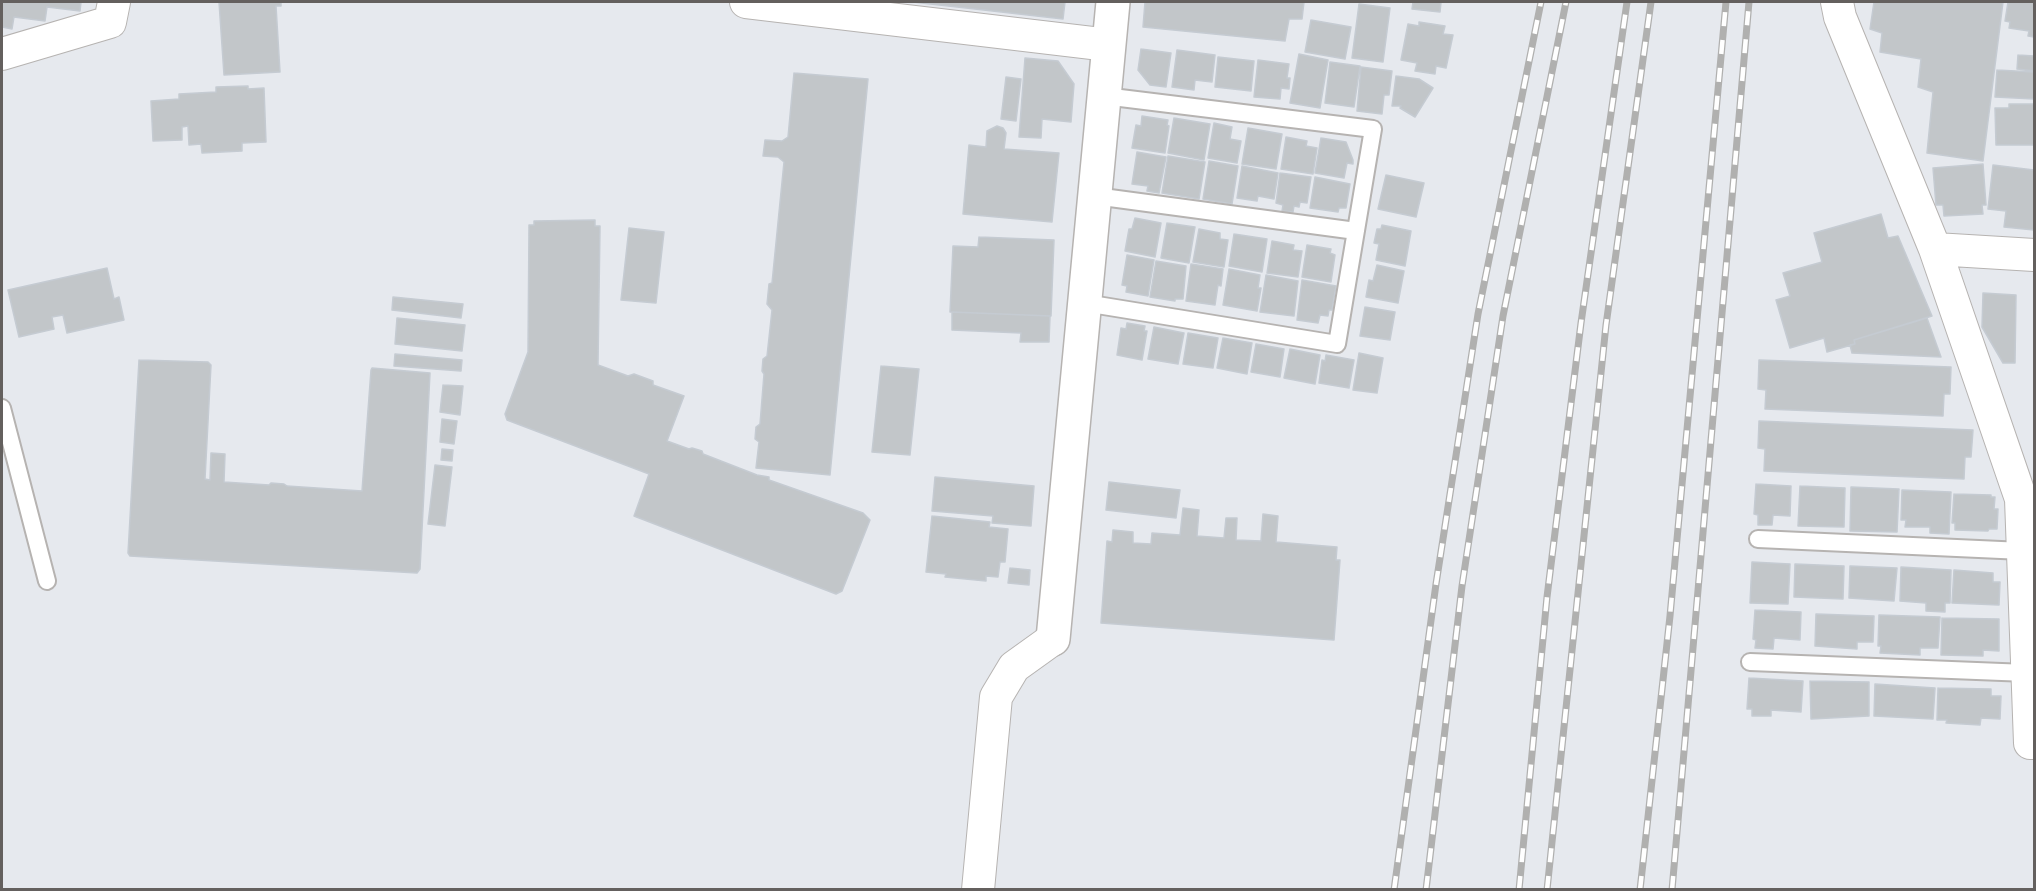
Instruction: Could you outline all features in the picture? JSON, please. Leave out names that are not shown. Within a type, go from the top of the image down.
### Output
[{"type":"street","points":[[2,54],[110,22],[114,2]]},
{"type":"street","points":[[746,2],[1109,45]]},
{"type":"street","points":[[978,890],[996,697],[1014,667],[1053,639],[1113,2]]},
{"type":"street","points":[[1837,2],[1840,16],[1935,249],[2021,499],[2030,743],[2034,743]]},
{"type":"street","points":[[1935,249],[2034,255]]},
{"type":"lane","points":[[1085,303],[1336,344],[1373,129],[1104,96]]},
{"type":"lane","points":[[1095,196],[1356,231]]},
{"type":"lane","points":[[2,408],[47,581]]},
{"type":"lane","points":[[1758,539],[2023,551]]},
{"type":"lane","points":[[1750,662],[2027,673]]},
{"type":"building","points":[[2,2],[81,2],[80,11],[47,7],[45,21],[14,17],[12,29],[2,27]]},
{"type":"building","points":[[219,2],[281,2],[281,6],[276,6],[280,72],[224,75]]},
{"type":"building","points":[[913,2],[1065,2],[1063,19]]},
{"type":"building","points":[[1145,2],[1304,2],[1302,19],[1289,19],[1285,41],[1143,27]]},
{"type":"building","points":[[1413,2],[1441,2],[1440,12],[1412,9]]},
{"type":"building","points":[[1874,2],[2003,2],[1983,161],[1927,153],[1933,92],[1918,87],[1921,59],[1880,52],[1882,33],[1870,29]]},
{"type":"building","points":[[2008,2],[2034,2],[2034,37],[2028,36],[2029,31],[2009,28],[2010,22],[2005,21]]},
{"type":"building","points":[[1359,4],[1390,8],[1383,62],[1352,58]]},
{"type":"building","points":[[1311,20],[1351,27],[1345,59],[1305,52]]},
{"type":"building","points":[[1419,22],[1445,26],[1443,34],[1453,35],[1446,68],[1436,66],[1435,74],[1415,71],[1417,63],[1401,60],[1408,24],[1419,26]]},
{"type":"building","points":[[1141,49],[1171,53],[1166,87],[1150,85],[1138,70]]},
{"type":"building","points":[[1177,50],[1215,55],[1212,82],[1195,80],[1194,90],[1172,87]]},
{"type":"building","points":[[1299,54],[1328,60],[1320,108],[1290,103]]},
{"type":"building","points":[[2018,55],[2034,56],[2034,71],[2017,69]]},
{"type":"building","points":[[1218,57],[1254,61],[1251,91],[1215,87]]},
{"type":"building","points":[[1025,58],[1058,61],[1074,84],[1071,122],[1042,119],[1041,138],[1019,137]]},
{"type":"building","points":[[1258,60],[1289,64],[1287,78],[1290,78],[1289,89],[1281,88],[1280,99],[1254,97]]},
{"type":"building","points":[[1330,62],[1360,66],[1354,107],[1325,103]]},
{"type":"building","points":[[1361,67],[1392,71],[1389,95],[1384,95],[1382,114],[1357,111]]},
{"type":"building","points":[[1997,70],[2034,72],[2034,99],[1995,97]]},
{"type":"building","points":[[794,73],[868,79],[830,475],[756,468],[759,442],[755,439],[756,427],[760,424],[763,359],[767,356],[772,310],[767,304],[769,284],[772,283],[784,162],[778,157],[763,156],[765,140],[782,141],[788,137]]},
{"type":"building","points":[[1396,76],[1419,79],[1433,88],[1415,117],[1400,108],[1401,106],[1392,106]]},
{"type":"building","points":[[1006,77],[1021,79],[1016,121],[1001,119]]},
{"type":"building","points":[[248,86],[248,89],[264,88],[266,142],[242,143],[242,151],[202,153],[201,144],[189,145],[188,126],[182,127],[182,140],[153,141],[151,101],[179,99],[179,94],[216,92],[216,87]]},
{"type":"building","points":[[2009,104],[2034,104],[2034,145],[1996,145],[1995,108],[2009,108]]},
{"type":"building","points":[[1142,116],[1168,120],[1165,153],[1132,148],[1136,125],[1141,126]]},
{"type":"building","points":[[1174,118],[1210,124],[1204,160],[1168,153]]},
{"type":"building","points":[[1214,123],[1232,127],[1230,139],[1241,141],[1237,163],[1208,158]]},
{"type":"building","points":[[997,126],[1003,128],[1006,133],[1004,149],[1059,153],[1052,222],[963,214],[969,145],[986,147],[987,131]]},
{"type":"building","points":[[1248,128],[1282,134],[1276,169],[1242,164]]},
{"type":"building","points":[[1286,137],[1307,141],[1306,146],[1317,148],[1313,174],[1281,169]]},
{"type":"building","points":[[1321,138],[1346,142],[1353,164],[1347,163],[1344,178],[1315,173]]},
{"type":"building","points":[[1137,152],[1166,157],[1159,193],[1147,191],[1148,186],[1132,184]]},
{"type":"building","points":[[1168,156],[1205,162],[1199,199],[1162,193]]},
{"type":"building","points":[[1209,161],[1238,166],[1232,204],[1203,199]]},
{"type":"building","points":[[1983,164],[1986,205],[1982,205],[1983,214],[1944,216],[1943,205],[1936,205],[1933,168]]},
{"type":"building","points":[[1993,165],[2034,170],[2034,230],[2004,227],[2006,211],[1988,209]]},
{"type":"building","points":[[1242,166],[1278,173],[1274,199],[1258,196],[1257,201],[1237,198]]},
{"type":"building","points":[[1280,173],[1311,177],[1307,203],[1300,202],[1299,207],[1294,206],[1293,212],[1282,211],[1283,205],[1276,203]]},
{"type":"building","points":[[1386,175],[1424,183],[1416,217],[1378,209]]},
{"type":"building","points":[[1315,177],[1350,184],[1346,208],[1339,208],[1338,212],[1310,208]]},
{"type":"building","points":[[1881,214],[1888,238],[1898,236],[1932,316],[1854,340],[1855,344],[1827,352],[1824,338],[1790,348],[1776,300],[1790,296],[1783,273],[1822,262],[1814,233]]},
{"type":"building","points":[[1135,218],[1161,223],[1155,257],[1125,251],[1129,229],[1132,229]]},
{"type":"building","points":[[595,220],[595,226],[600,226],[598,365],[628,376],[634,374],[653,381],[653,385],[684,396],[667,441],[702,451],[703,454],[757,475],[769,477],[769,480],[863,513],[870,520],[842,591],[836,594],[634,516],[649,474],[507,420],[505,414],[528,352],[529,225],[534,225],[534,221]]},
{"type":"building","points":[[1167,223],[1195,227],[1189,263],[1161,258]]},
{"type":"building","points":[[1382,225],[1411,231],[1405,266],[1376,260],[1379,244],[1374,243],[1377,229],[1381,229]]},
{"type":"building","points":[[629,228],[664,232],[656,303],[621,300]]},
{"type":"building","points":[[1199,229],[1220,233],[1220,239],[1228,240],[1224,267],[1193,262]]},
{"type":"building","points":[[1234,234],[1267,239],[1262,272],[1229,266]]},
{"type":"building","points":[[979,237],[1054,240],[1051,316],[950,312],[953,246],[978,247]]},
{"type":"building","points":[[1272,241],[1294,245],[1293,250],[1302,251],[1298,277],[1267,273]]},
{"type":"building","points":[[1307,245],[1331,249],[1330,253],[1335,255],[1331,282],[1302,277]]},
{"type":"building","points":[[1127,255],[1154,260],[1148,296],[1126,292],[1127,286],[1122,285]]},
{"type":"building","points":[[1156,261],[1186,266],[1183,299],[1175,299],[1175,301],[1150,297]]},
{"type":"building","points":[[1191,264],[1223,269],[1215,305],[1186,301]]},
{"type":"building","points":[[1377,265],[1404,271],[1398,303],[1366,297],[1369,280],[1373,281]]},
{"type":"building","points":[[107,268],[114,299],[119,297],[124,320],[67,333],[63,315],[52,317],[54,329],[19,337],[8,290]]},
{"type":"building","points":[[1229,269],[1260,275],[1258,288],[1261,288],[1257,311],[1223,305]]},
{"type":"building","points":[[1266,275],[1298,281],[1294,316],[1260,312]]},
{"type":"building","points":[[1302,280],[1336,286],[1332,310],[1329,310],[1328,316],[1320,315],[1318,323],[1297,320]]},
{"type":"building","points":[[1983,293],[2016,295],[2015,363],[2003,363],[1982,327]]},
{"type":"building","points":[[393,297],[463,304],[461,318],[392,310]]},
{"type":"building","points":[[1365,307],[1395,312],[1390,340],[1360,336]]},
{"type":"building","points":[[952,312],[1050,316],[1049,342],[1020,342],[1021,333],[952,330]]},
{"type":"building","points":[[397,318],[465,325],[462,351],[395,344]]},
{"type":"building","points":[[1927,318],[1941,357],[1852,353],[1850,345],[1855,344],[1854,340]]},
{"type":"building","points":[[1127,323],[1145,326],[1144,331],[1147,331],[1142,360],[1117,355],[1121,328],[1126,329]]},
{"type":"building","points":[[1154,327],[1184,333],[1178,364],[1148,359]]},
{"type":"building","points":[[1188,333],[1218,338],[1213,368],[1183,364]]},
{"type":"building","points":[[1223,338],[1252,343],[1247,374],[1217,368]]},
{"type":"building","points":[[1256,344],[1284,349],[1280,377],[1251,372]]},
{"type":"building","points":[[1290,349],[1320,355],[1315,384],[1284,378]]},
{"type":"building","points":[[1359,353],[1383,358],[1377,393],[1353,390]]},
{"type":"building","points":[[395,354],[462,360],[461,371],[394,366]]},
{"type":"building","points":[[1326,355],[1354,360],[1349,388],[1319,383],[1322,360],[1325,361]]},
{"type":"building","points":[[139,360],[208,362],[211,365],[205,479],[210,480],[211,453],[225,454],[224,482],[269,485],[271,483],[362,491],[372,368],[430,373],[420,569],[417,573],[130,556],[128,553]]},
{"type":"building","points":[[1759,360],[1951,367],[1950,394],[1944,394],[1943,416],[1765,409],[1766,390],[1758,389]]},
{"type":"building","points":[[881,366],[919,369],[910,455],[872,452]]},
{"type":"building","points":[[443,385],[463,386],[460,415],[440,412]]},
{"type":"building","points":[[442,419],[457,421],[454,444],[440,442]]},
{"type":"building","points":[[1759,421],[1973,430],[1971,457],[1965,457],[1964,479],[1764,471],[1765,449],[1758,448]]},
{"type":"building","points":[[442,449],[453,450],[452,461],[441,460]]},
{"type":"building","points":[[435,465],[452,467],[445,526],[428,524]]},
{"type":"building","points":[[935,477],[1034,486],[1031,526],[992,523],[993,516],[932,511]]},
{"type":"building","points":[[1109,482],[1180,490],[1176,518],[1106,510]]},
{"type":"building","points":[[1756,484],[1791,486],[1790,516],[1773,515],[1772,525],[1758,525],[1758,515],[1754,514]]},
{"type":"building","points":[[1800,486],[1845,488],[1844,527],[1798,526]]},
{"type":"building","points":[[1851,487],[1899,489],[1897,532],[1850,531]]},
{"type":"building","points":[[1902,490],[1951,492],[1949,534],[1930,533],[1930,527],[1905,527],[1906,520],[1901,520]]},
{"type":"building","points":[[1954,494],[1995,497],[1994,509],[1998,509],[1997,529],[1955,530],[1955,523],[1952,523]]},
{"type":"building","points":[[1183,508],[1199,510],[1197,536],[1224,538],[1226,518],[1237,518],[1236,540],[1261,541],[1263,514],[1278,516],[1276,542],[1337,547],[1336,560],[1340,560],[1334,640],[1101,623],[1107,541],[1112,542],[1113,530],[1133,532],[1133,543],[1151,544],[1152,533],[1180,535]]},
{"type":"building","points":[[932,516],[990,522],[989,527],[1008,529],[1005,562],[1000,562],[998,577],[986,576],[986,581],[945,577],[946,574],[926,572]]},
{"type":"building","points":[[1752,562],[1790,564],[1788,604],[1750,603]]},
{"type":"building","points":[[1795,564],[1844,566],[1843,599],[1794,597]]},
{"type":"building","points":[[1850,566],[1897,568],[1894,601],[1849,598]]},
{"type":"building","points":[[1901,567],[1951,570],[1950,603],[1945,603],[1945,612],[1926,611],[1926,603],[1900,601]]},
{"type":"building","points":[[1010,568],[1030,570],[1029,585],[1008,583]]},
{"type":"building","points":[[1954,570],[1993,573],[1993,582],[2000,582],[1999,605],[1952,603]]},
{"type":"building","points":[[1755,610],[1801,612],[1800,640],[1774,638],[1773,649],[1755,648],[1756,640],[1753,639]]},
{"type":"building","points":[[1816,614],[1874,616],[1873,642],[1857,642],[1857,649],[1815,646]]},
{"type":"building","points":[[1879,615],[1940,617],[1938,648],[1920,648],[1920,655],[1880,653],[1881,646],[1878,646]]},
{"type":"building","points":[[1942,618],[1999,619],[1999,651],[1983,650],[1983,656],[1941,655]]},
{"type":"building","points":[[1749,678],[1803,681],[1801,712],[1771,710],[1771,716],[1752,716],[1752,709],[1747,709]]},
{"type":"building","points":[[1810,681],[1869,682],[1869,716],[1811,719]]},
{"type":"building","points":[[1875,684],[1935,688],[1933,719],[1874,716]]},
{"type":"building","points":[[1938,688],[1991,689],[1991,696],[2001,696],[2000,719],[1981,718],[1980,725],[1946,723],[1947,720],[1937,720]]},
{"type":"railway","points":[[1394,890],[1436,584],[1478,314],[1541,2]]},
{"type":"railway","points":[[1426,890],[1462,586],[1503,316],[1566,2]]},
{"type":"railway","points":[[1519,890],[1547,597],[1581,323],[1627,2]]},
{"type":"railway","points":[[1547,890],[1606,325],[1651,2]]},
{"type":"railway","points":[[1640,890],[1670,616],[1726,2]]},
{"type":"railway","points":[[1672,890],[1749,2]]}]
